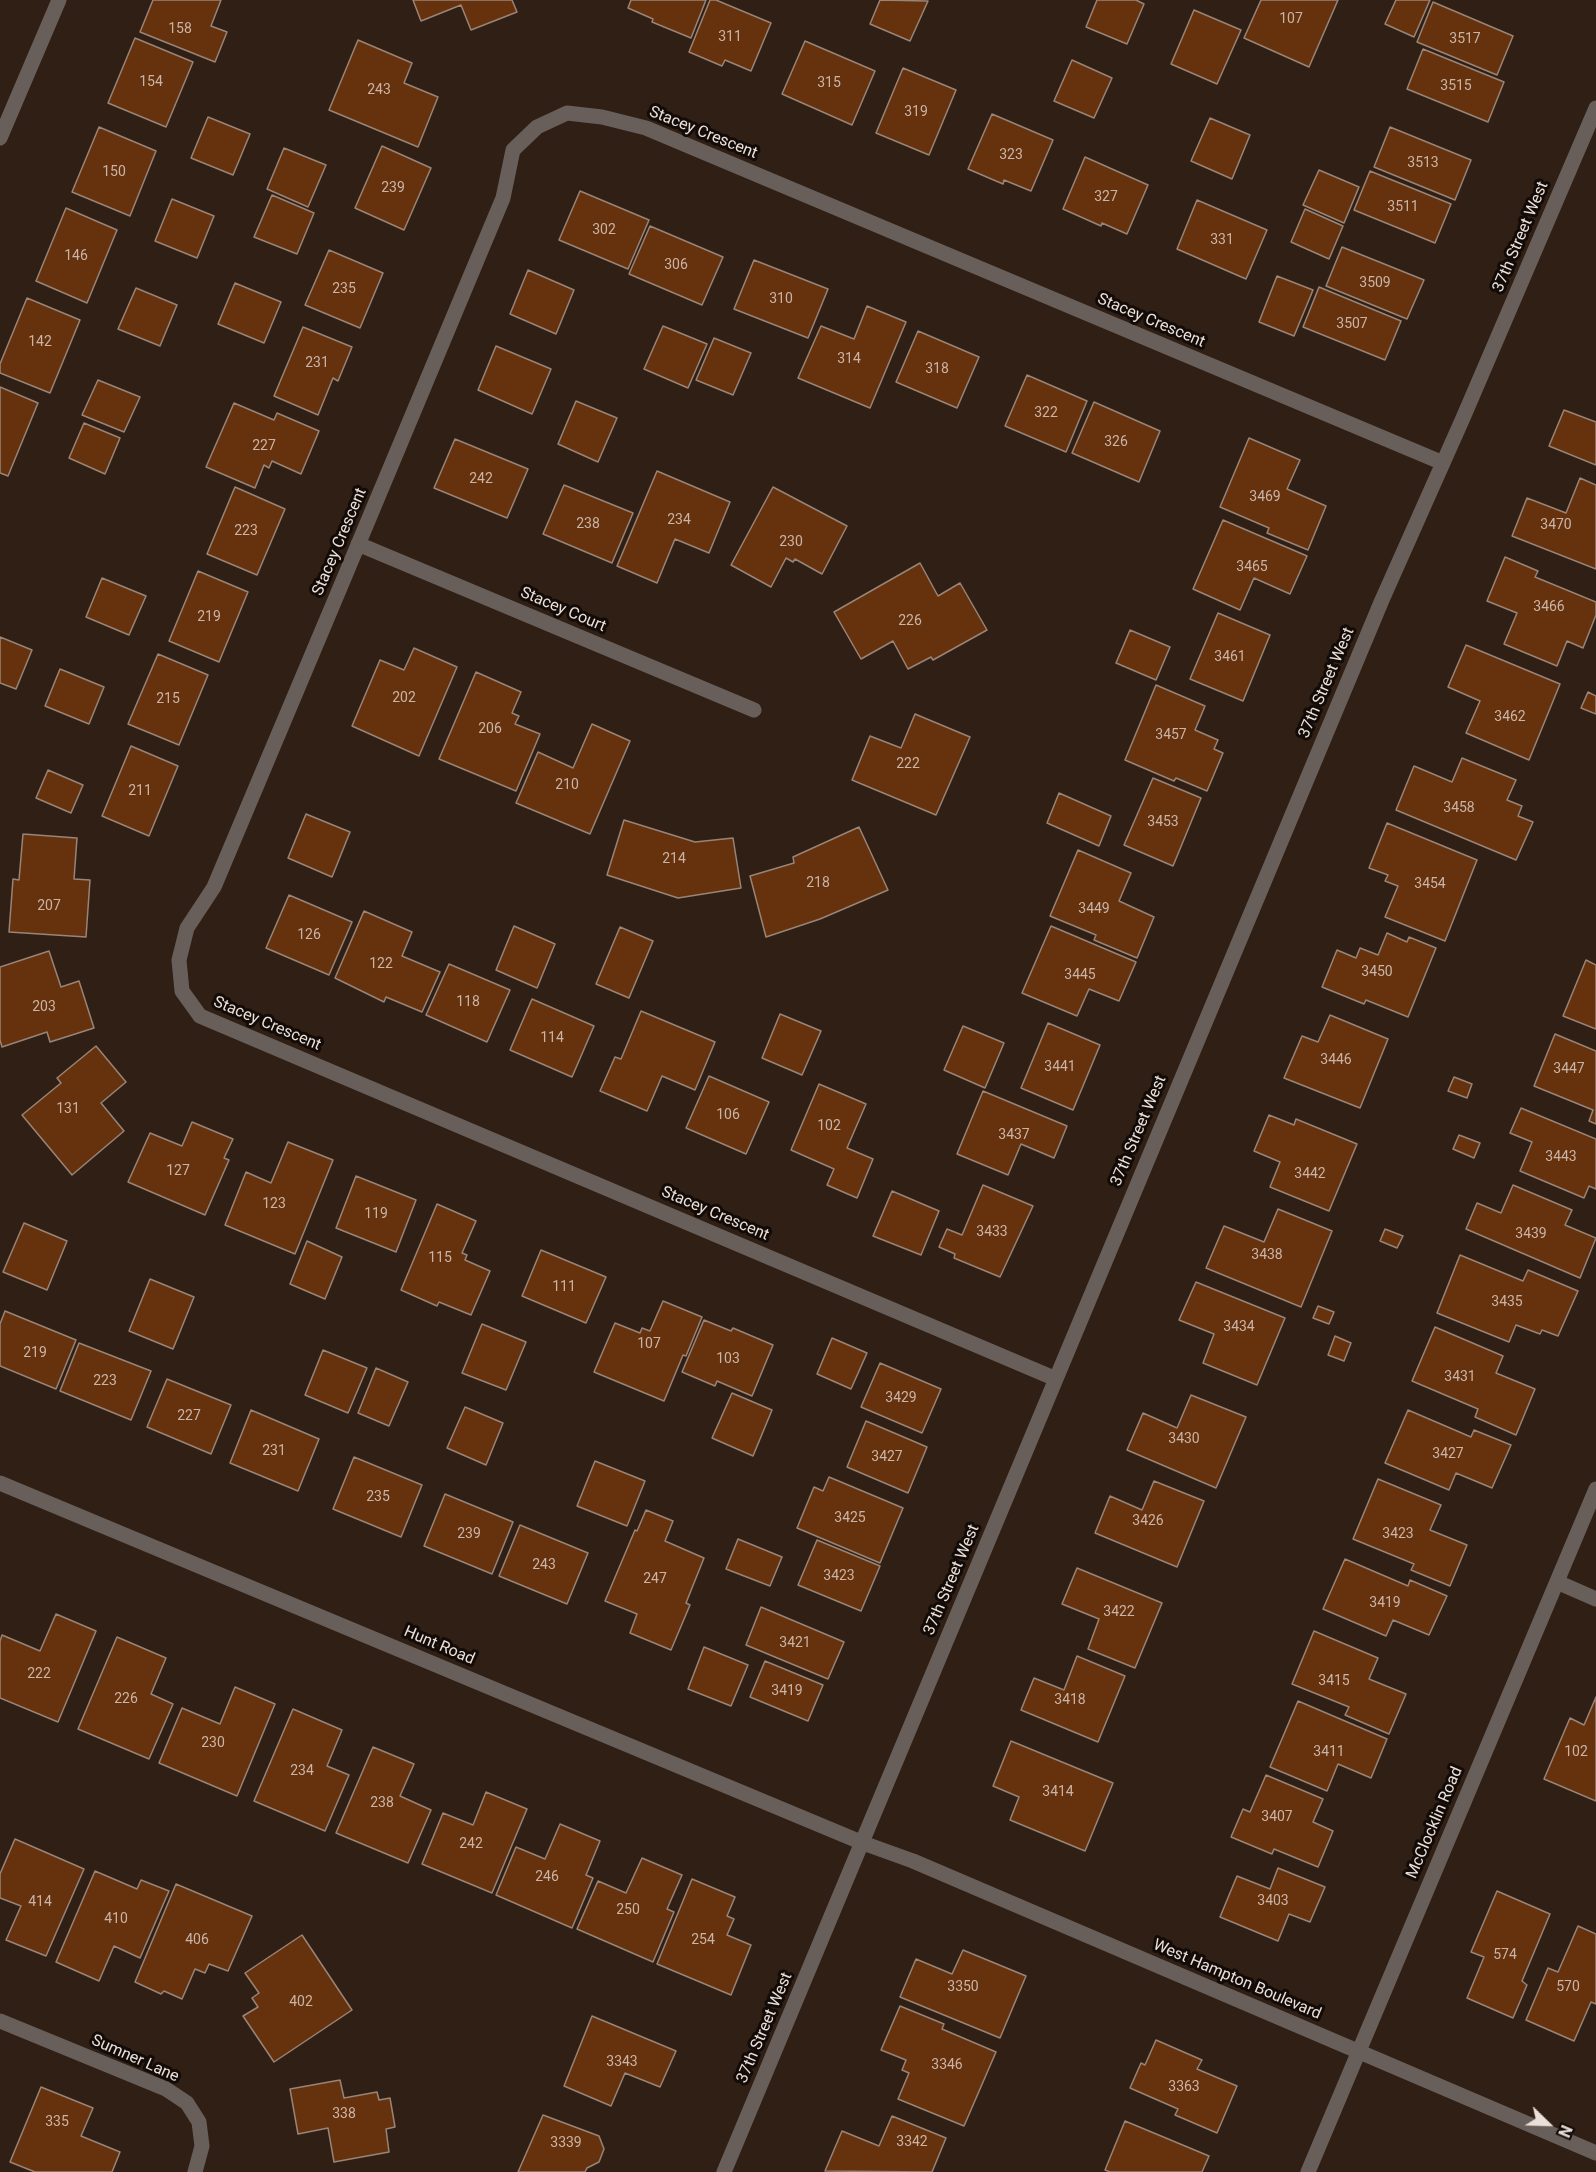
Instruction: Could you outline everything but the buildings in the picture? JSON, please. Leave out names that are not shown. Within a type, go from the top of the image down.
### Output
[{"type":"street","points":[[0,138],[59,0]]},
{"type":"street","name":"37th Street West","points":[[724,2172],[1377,611],[1596,108]]},
{"type":"street","name":"Stacey Crescent","points":[[1056,1379],[200,1016],[182,991],[179,960],[187,928],[214,887],[503,198],[513,150],[537,127],[567,113],[602,117],[646,128],[1443,462]]},
{"type":"street","name":"Stacey Court","points":[[358,544],[754,710]]},
{"type":"street","name":"Hunt Road","points":[[0,1483],[863,1843]]},
{"type":"street","name":"McClocklin Road","points":[[1308,2172],[1596,1489]]},
{"type":"street","points":[[1557,1582],[1596,1599]]},
{"type":"street","name":"West Hampton Boulevard","points":[[863,1843],[913,1861],[1596,2153]]},
{"type":"street","name":"Sumner Lane","points":[[0,2021],[166,2089],[187,2103],[199,2122],[202,2146],[195,2172]]}]
